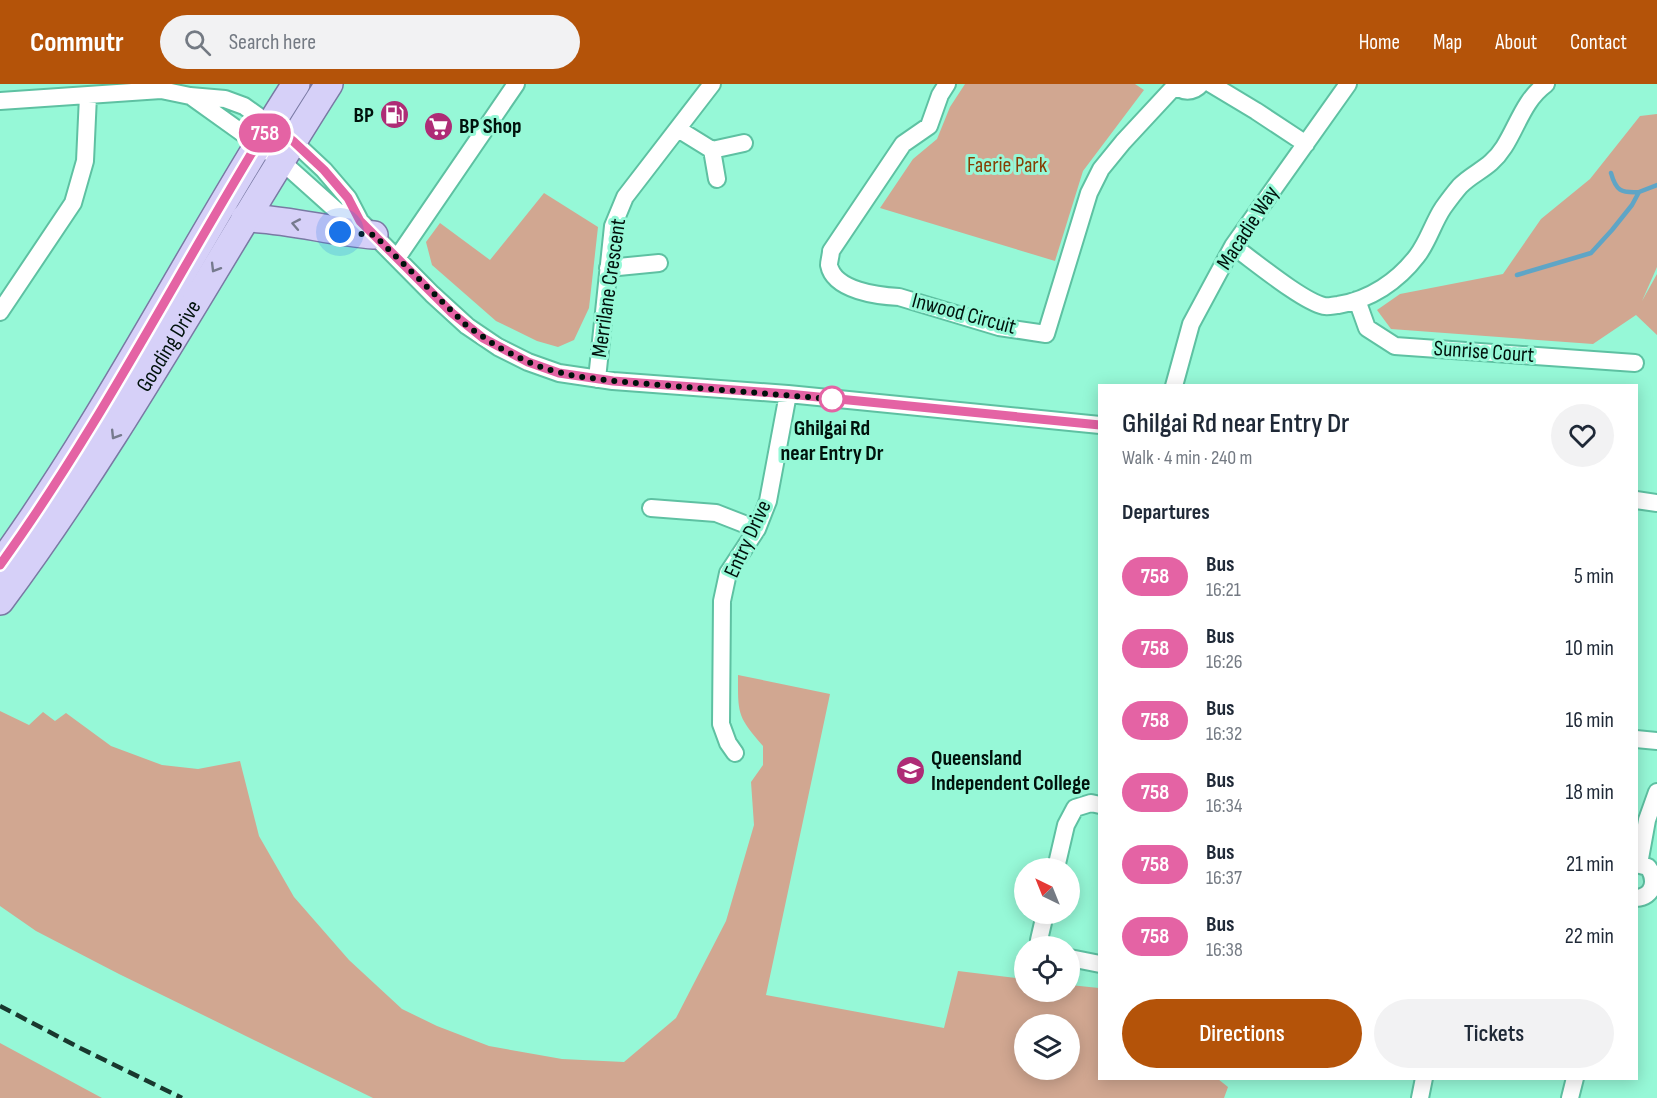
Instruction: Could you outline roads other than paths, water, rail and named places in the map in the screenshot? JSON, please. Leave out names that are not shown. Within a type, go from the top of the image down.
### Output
[{"type":"main road","name":"Gooding Drive","points":[[0,566],[94,422],[264,133],[296,84]]},
{"type":"main road","name":"Gooding Drive","points":[[0,601],[115,435],[245,218],[329,84]]},
{"type":"main road","points":[[245,218],[267,218],[340,232],[367,228]]},
{"type":"street","points":[[397,258],[516,84]]},
{"type":"street","name":"Merrilane Crescent","points":[[597,379],[613,226],[625,197],[712,84]]},
{"type":"street","name":"Inwood Circuit","points":[[947,84],[940,95],[929,126],[903,144],[831,251],[829,265],[834,276],[854,290],[899,297],[999,327],[1046,334],[1089,193],[1101,169],[1174,85],[1188,92],[1195,90],[1201,84]]},
{"type":"street","points":[[1211,84],[1305,144]]},
{"type":"street","name":"Macadie Way","points":[[1175,384],[1191,324],[1233,246],[1348,84]]},
{"type":"street","points":[[1233,246],[1311,300],[1326,307],[1357,300],[1379,291],[1402,274],[1419,254],[1442,209],[1461,185],[1489,167],[1504,147],[1514,124],[1534,93],[1546,84]]},
{"type":"street","points":[[0,101],[161,90],[233,101],[251,110],[264,133],[287,151],[337,211],[367,228]]},
{"type":"street","points":[[0,312],[73,203],[85,161],[88,96]]},
{"type":"street","points":[[190,96],[264,133],[287,151],[324,170],[348,198],[367,228],[452,313],[498,347],[546,369],[597,379],[788,394],[1098,425]]},
{"type":"street","points":[[678,129],[712,150],[744,143]]},
{"type":"street","points":[[712,150],[717,179]]},
{"type":"street","points":[[608,268],[659,263]]},
{"type":"street","name":"Sunrise Court","points":[[1357,300],[1367,328],[1395,346],[1635,363]]},
{"type":"street","name":"Entry Drive","points":[[735,753],[728,743],[721,724],[722,601],[728,573],[757,529],[768,501],[788,394]]},
{"type":"street","points":[[1638,500],[1657,503]]},
{"type":"street","points":[[651,508],[716,513],[757,529]]},
{"type":"street","points":[[1638,739],[1657,741]]},
{"type":"street","points":[[1638,897],[1643,897],[1655,889],[1652,872],[1648,867],[1638,864],[1647,820],[1657,792]]},
{"type":"street","points":[[1058,858],[1066,825],[1075,808],[1091,803],[1098,805]]},
{"type":"street","points":[[1080,960],[1098,964]]},
{"type":"street","points":[[1419,1098],[1424,1080]]},
{"type":"street","points":[[1570,1098],[1574,1080]]},
{"type":"waterway","points":[[1611,173],[1620,190],[1639,192]]},
{"type":"waterway","points":[[1517,275],[1591,253],[1632,205],[1639,192],[1657,185]]},
{"type":"railway","points":[[0,1006],[182,1098]]},
{"type":"place","name":"BP","points":[[395,115]]},
{"type":"place","name":"BP Shop","points":[[438,126]]},
{"type":"place","name":"Ghilgai Rd near Entry Dr","points":[[832,399]]},
{"type":"place","name":"Queensland Independent College","points":[[910,771]]},
{"type":"park label","name":"Faerie Park","points":[[1007,165]]}]
